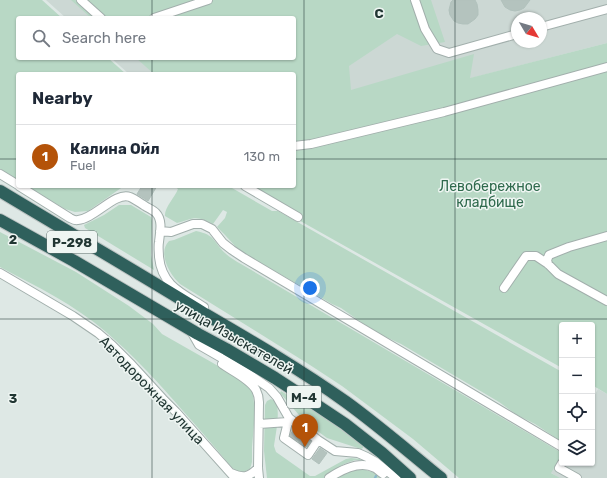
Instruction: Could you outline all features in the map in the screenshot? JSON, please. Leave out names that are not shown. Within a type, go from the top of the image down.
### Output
[{"type":"highway","points":[[0,182],[110,250],[148,279]]},
{"type":"highway","name":"М-4","points":[[0,191],[148,279]]},
{"type":"highway","name":"Р-298","points":[[0,200],[98,256],[148,279]]},
{"type":"highway","name":"Р-298","points":[[0,213],[74,261]]},
{"type":"highway","name":"М-4","points":[[0,220],[74,261]]},
{"type":"highway","name":"улица Изыскателей","points":[[74,261],[257,367],[316,404],[352,429],[410,478]]},
{"type":"highway","name":"улица Изыскателей","points":[[148,279],[302,372],[346,402],[393,438],[441,478]]},
{"type":"lane","points":[[81,0],[99,16]]},
{"type":"lane","points":[[160,16],[208,0]]},
{"type":"lane","points":[[415,0],[425,29],[437,48],[449,53],[511,36]]},
{"type":"lane","points":[[547,25],[607,9]]},
{"type":"lane","points":[[296,146],[311,144],[444,112],[607,67]]},
{"type":"lane","points":[[0,174],[16,184]]},
{"type":"lane","points":[[22,188],[77,221],[94,214],[119,197],[128,196],[157,213],[160,222],[158,244],[160,261],[166,279],[173,286],[215,314],[232,330]]},
{"type":"lane","points":[[248,188],[298,217]]},
{"type":"lane","points":[[160,231],[171,232],[193,224],[202,224],[212,229],[224,243],[244,258],[559,445]]},
{"type":"lane","points":[[548,264],[546,260],[549,255],[569,247],[607,236]]},
{"type":"lane","points":[[504,288],[526,256],[536,256],[548,264],[558,274],[607,301]]},
{"type":"lane","name":"Автодорожная улица","points":[[0,273],[73,316],[98,333],[130,363],[235,478]]},
{"type":"lane","points":[[190,329],[204,352],[252,384],[256,390],[258,395],[259,424],[259,478]]},
{"type":"lane","points":[[199,345],[246,372],[270,388],[277,397],[289,427],[284,438],[308,455],[318,440]]},
{"type":"lane","points":[[259,424],[289,427],[318,440],[335,450],[358,453],[376,462],[396,478]]},
{"type":"lane","points":[[329,478],[348,467],[359,465],[368,465],[375,468],[388,478]]},
{"type":"lane","points":[[560,466],[559,468],[577,478]]},
{"type":"lane","points":[[228,471],[241,478],[247,477],[258,468]]},
{"type":"shaded area","points":[[46,0],[607,0],[607,43],[296,123],[296,72],[127,72],[113,60],[296,60],[296,16],[64,16]]},
{"type":"shaded area","points":[[598,389],[607,394],[607,478],[559,478],[550,472],[559,456],[559,466],[595,466],[595,394]]},
{"type":"green space","points":[[0,0],[42,0],[60,16],[16,16],[16,60],[110,60],[124,72],[16,72],[16,179],[0,169]]},
{"type":"green space","name":"Левобережное кладбище","points":[[71,0],[431,0],[445,42],[421,46],[397,34],[349,66],[351,90],[474,54],[470,78],[607,43],[607,394],[595,387],[595,322],[559,322],[559,366],[242,188],[296,188],[296,72],[152,72],[138,60],[296,60],[296,16],[89,16]]},
{"type":"green space","points":[[30,188],[121,188],[88,211],[75,212],[65,209]]},
{"type":"green space","points":[[177,188],[232,188],[272,211],[278,211],[559,370],[559,440],[535,424],[517,415],[499,402],[401,344],[375,332],[341,308],[247,255],[236,247],[217,227],[225,218],[227,212],[223,210],[213,224],[197,218],[177,223],[165,216],[166,210],[178,189]]},
{"type":"green space","points":[[119,205],[131,205],[151,217],[151,255],[154,270],[85,228],[84,225],[104,215]]},
{"type":"green space","points":[[196,231],[211,237],[225,253],[235,261],[559,451],[559,460],[551,473],[560,478],[459,478],[413,439],[342,386],[180,284],[172,275],[166,264],[164,252],[169,241]]},
{"type":"green space","points":[[0,232],[76,272],[129,306],[153,324],[162,334],[244,382],[252,390],[254,403],[252,462],[250,469],[244,472],[236,471],[146,370],[94,322],[55,296],[0,267]]},
{"type":"green space","points":[[281,391],[338,427],[363,446],[363,448],[361,449],[327,438],[305,422],[280,393]]},
{"type":"green space","points":[[271,399],[274,400],[278,408],[274,446],[276,452],[310,476],[315,476],[346,459],[351,458],[361,460],[355,460],[344,464],[324,478],[267,478],[264,451],[265,405],[267,401]]},
{"type":"green space","points":[[363,469],[375,473],[382,478],[335,478],[349,470]]},
{"type":"building","points":[[453,0],[475,0],[478,15],[468,24],[454,21],[449,10]]},
{"type":"building","points":[[501,0],[530,0],[524,8],[515,11],[505,7]]},
{"type":"building","points":[[141,188],[156,188],[148,201],[137,194]]},
{"type":"building","points":[[294,429],[311,441],[307,447],[290,436]]},
{"type":"building","points":[[320,448],[327,453],[319,464],[312,459]]},
{"type":"tunnel","points":[[294,429],[315,445]]},
{"type":"tunnel","points":[[290,434],[311,450]]},
{"type":"place","name":"Калина Ойл","points":[[305,447]]}]
